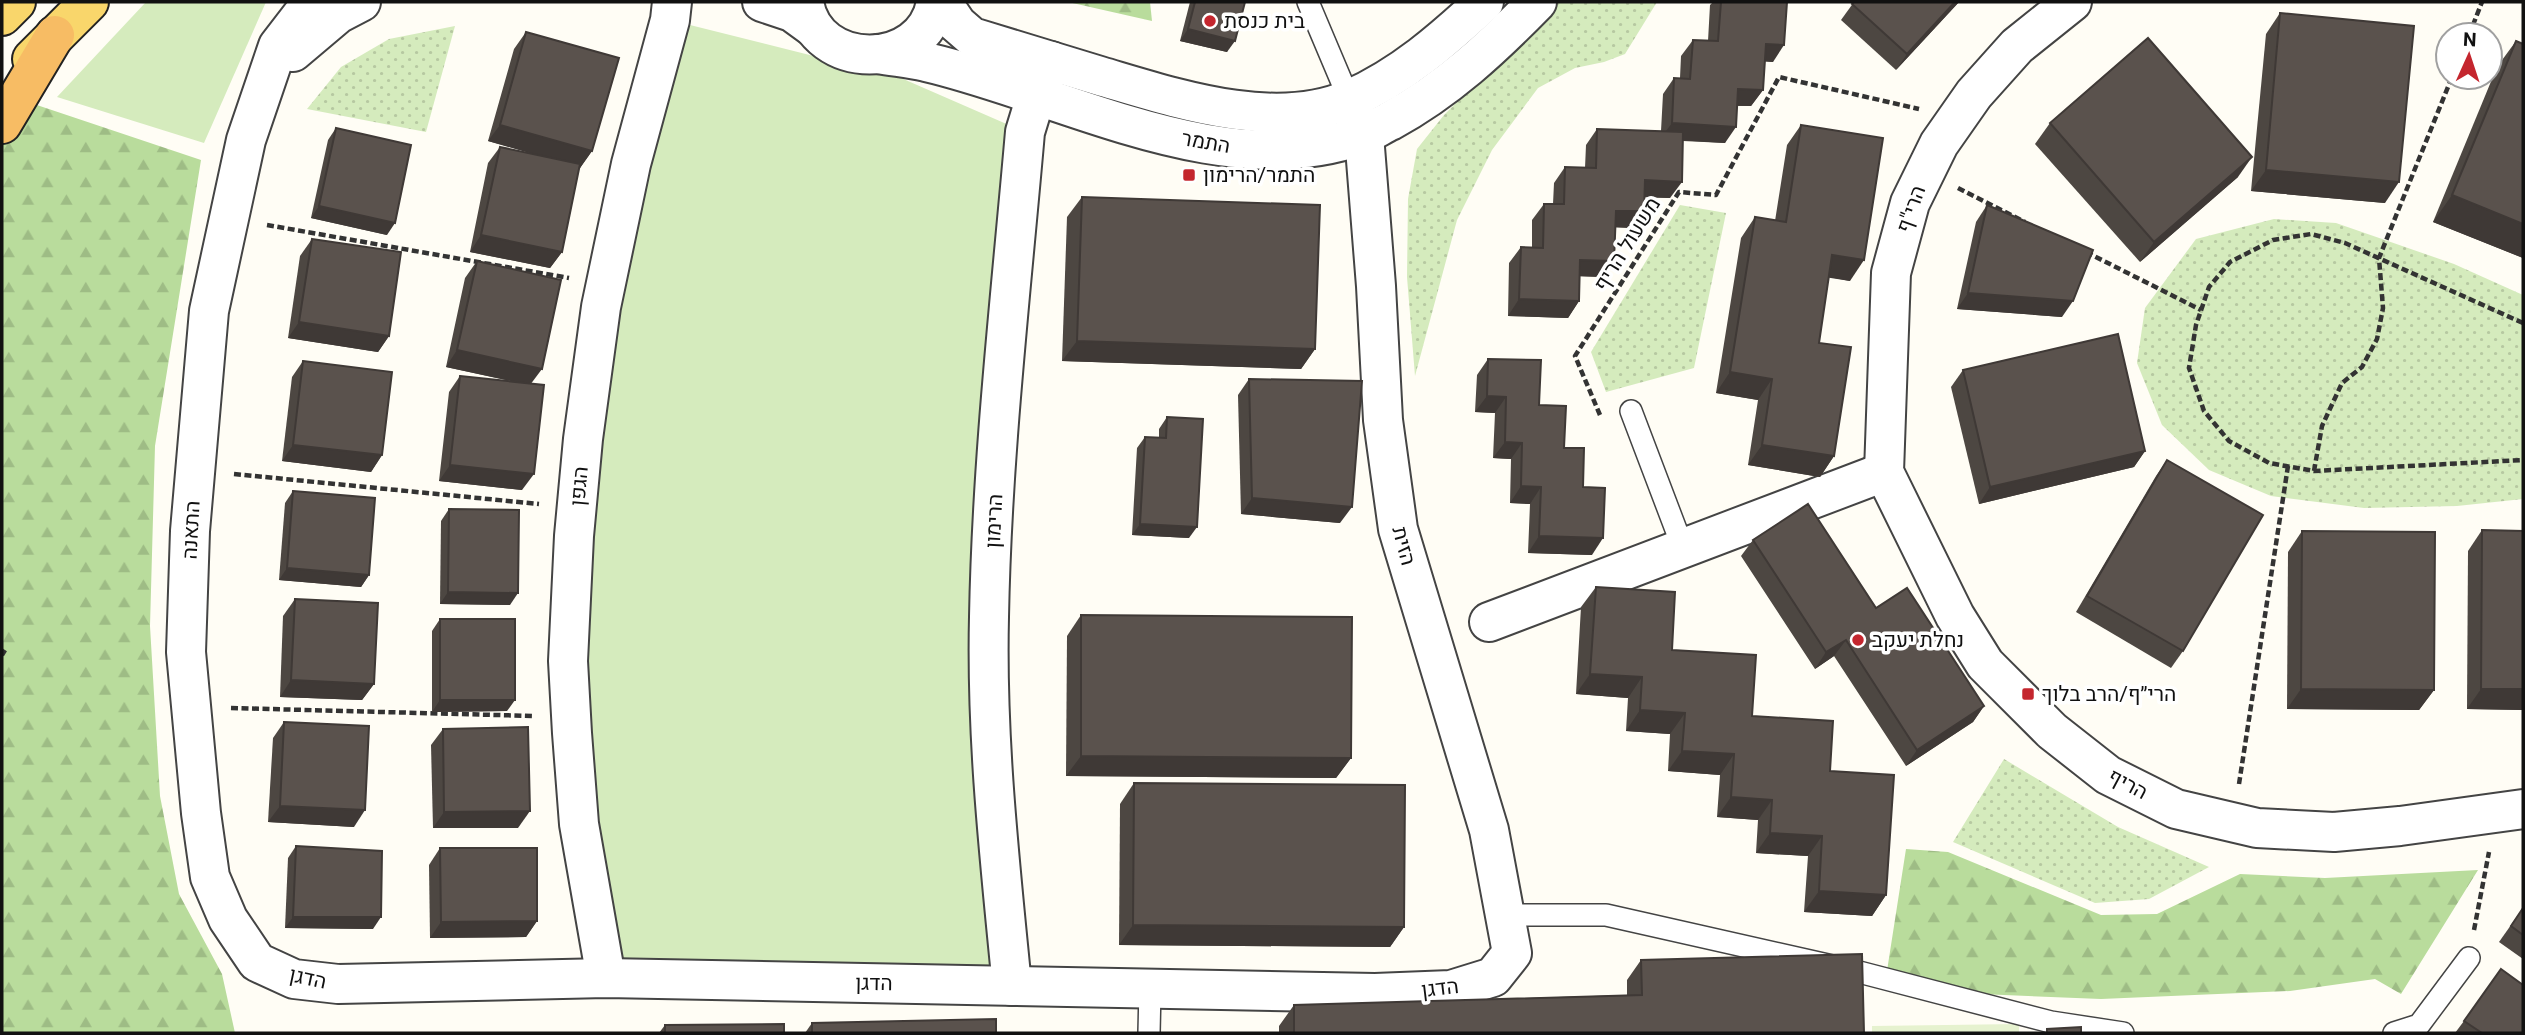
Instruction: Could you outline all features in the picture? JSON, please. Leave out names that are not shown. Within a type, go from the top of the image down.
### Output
[{"type":"highway","points":[[2,124],[55,35]]},
{"type":"main road","points":[[2,16],[16,2]]},
{"type":"main road","points":[[2,91],[89,2]]},
{"type":"street","name":"התאנה","points":[[257,962],[228,919],[210,877],[201,813],[186,652],[190,531],[209,311],[246,140],[278,46],[312,2]]},
{"type":"street","name":"התאנה","points":[[262,92],[290,54],[338,14],[361,2]]},
{"type":"street","name":"הגפן","points":[[606,978],[579,824],[571,716],[568,661],[577,507],[583,439],[606,284],[631,164],[670,20],[672,2]]},
{"type":"street","points":[[762,2],[809,15]]},
{"type":"street","points":[[879,54],[894,51],[915,39],[930,21],[936,2]]},
{"type":"street","name":"התמר","points":[[942,2],[957,24],[972,37],[1177,99],[1233,110],[1282,113],[1323,107],[1349,99],[1403,71],[1445,39],[1484,2]]},
{"type":"street","name":"התמר","points":[[809,15],[832,44],[853,54],[879,54],[926,62],[1168,136],[1228,148],[1284,151],[1331,144],[1364,135],[1423,103],[1469,67],[1537,2]]},
{"type":"street","name":"הרי\"ף","points":[[1884,472],[1891,273],[1910,203],[1939,144],[1974,94],[2017,46],[2072,2]]},
{"type":"street","name":"הרימון","points":[[1012,986],[994,805],[989,618],[996,479],[1025,132],[1051,61]]},
{"type":"street","name":"הזית","points":[[1349,99],[1364,135],[1383,420],[1398,529],[1489,830],[1506,915],[1512,953],[1493,977]]},
{"type":"street","points":[[1489,622],[1884,472]]},
{"type":"street","name":"הריף","points":[[1884,472],[1955,616],[1985,664],[2052,731],[2108,775],[2176,809],[2257,828],[2334,832],[2400,826],[2510,810]]},
{"type":"street","name":"הדגן","points":[[257,962],[294,979],[338,984],[606,978],[1375,993],[1451,990],[1493,977]]},
{"type":"lane","points":[[1308,2],[1349,99]]},
{"type":"lane","points":[[1631,411],[1684,548]]},
{"type":"lane","points":[[1506,915],[1606,915],[1859,972],[2052,1022],[2123,1033]]},
{"type":"lane","points":[[2394,1033],[2418,1025],[2469,958]]},
{"type":"lane","points":[[1149,1033],[1150,989]]},
{"type":"path","points":[[2475,21],[2482,2]]},
{"type":"path","name":"משעול הריף","points":[[1602,419],[1575,356],[1679,192],[1716,194],[1779,77],[1957,118]]},
{"type":"path","points":[[2314,471],[2322,426],[2342,383],[2362,367],[2377,339],[2383,308],[2379,258],[2446,91]]},
{"type":"path","points":[[1926,172],[2033,226]]},
{"type":"path","points":[[229,219],[606,284]]},
{"type":"path","points":[[2523,323],[2345,243],[2311,234],[2273,240],[2230,262],[2209,287],[2196,325],[2189,368],[2204,411],[2229,441],[2269,463],[2314,471],[2523,460]]},
{"type":"path","points":[[2081,250],[2201,310]]},
{"type":"path","points":[[2232,822],[2288,466]]},
{"type":"path","points":[[195,470],[577,507]]},
{"type":"path","points":[[191,707],[571,716]]},
{"type":"path","points":[[2469,958],[2510,810]]},
{"type":"green space","points":[[146,2],[266,2],[204,143],[57,97]]},
{"type":"green space","points":[[1068,2],[1150,2],[1152,21]]},
{"type":"green space","points":[[1557,2],[1657,2],[1625,54],[1575,68],[1538,88],[1492,150],[1457,220],[1415,376],[1407,277],[1408,199],[1417,149],[1444,115]]},
{"type":"green space","points":[[670,20],[901,78],[1025,132],[996,479],[1012,986],[606,978],[574,536]]},
{"type":"green space","points":[[455,26],[426,132],[307,109],[341,67],[389,39]]},
{"type":"green space","points":[[7,95],[201,160],[155,446],[150,626],[160,796],[179,894],[222,974],[235,1033],[2,1033],[2,105]]},
{"type":"green space","points":[[1680,205],[1726,213],[1694,368],[1606,392],[1591,352]]},
{"type":"green space","points":[[2274,219],[2336,223],[2454,264],[2523,295],[2523,499],[2457,506],[2364,508],[2271,496],[2209,470],[2162,425],[2137,363],[2145,308],[2196,239]]},
{"type":"green space","points":[[2004,759],[2118,827],[2209,867],[2149,899],[2095,903],[1953,842]]},
{"type":"green space","points":[[1906,849],[1948,852],[2101,915],[2157,914],[2240,874],[2325,878],[2478,870],[2401,994],[2375,979],[2290,991],[2101,999],[1884,990]]},
{"type":"green space","points":[[2019,1024],[2019,1033],[1872,1033],[1872,1026]]},
{"type":"building","name":"בית כנסת","points":[[1195,2],[1245,2],[1235,41],[1188,29]]},
{"type":"building","points":[[1721,2],[1787,2],[1784,45],[1766,44],[1763,90],[1738,89],[1736,127],[1672,123],[1674,78],[1690,79],[1693,40],[1718,41]]},
{"type":"building","points":[[1955,2],[1907,54],[1852,4]]},
{"type":"building","points":[[2280,13],[2414,26],[2399,182],[2266,170]]},
{"type":"building","points":[[526,32],[619,58],[592,151],[500,125]]},
{"type":"building","points":[[2148,38],[2252,157],[2154,242],[2050,123]]},
{"type":"building","points":[[2516,41],[2523,44],[2523,224],[2452,195],[2495,91],[2504,91],[2504,70]]},
{"type":"building","points":[[1801,125],[1883,138],[1864,260],[1832,255],[1819,343],[1851,347],[1834,456],[1762,445],[1772,379],[1730,372],[1755,217],[1786,222]]},
{"type":"building","points":[[336,128],[411,145],[395,223],[319,206]]},
{"type":"building","points":[[1597,129],[1683,132],[1682,182],[1645,180],[1644,211],[1616,211],[1614,261],[1580,260],[1579,301],[1519,299],[1521,247],[1543,248],[1544,204],[1564,204],[1565,167],[1596,168]]},
{"type":"building","points":[[500,147],[580,164],[562,252],[481,235]]},
{"type":"building","points":[[1082,197],[1320,205],[1315,349],[1077,341]]},
{"type":"building","points":[[1987,205],[2093,250],[2073,301],[1968,293]]},
{"type":"building","points":[[312,239],[401,252],[389,336],[299,322]]},
{"type":"building","points":[[477,261],[561,280],[542,369],[457,350]]},
{"type":"building","points":[[2118,334],[2145,451],[1990,487],[1963,370]]},
{"type":"building","points":[[1488,359],[1541,360],[1539,405],[1566,406],[1564,448],[1584,448],[1583,487],[1605,488],[1603,538],[1539,536],[1541,487],[1521,486],[1522,443],[1505,442],[1506,397],[1487,396]]},
{"type":"building","points":[[303,361],[392,372],[382,455],[293,445]]},
{"type":"building","points":[[460,376],[544,385],[534,474],[450,465]]},
{"type":"building","points":[[1249,379],[1362,381],[1352,507],[1252,498]]},
{"type":"building","points":[[1167,417],[1203,419],[1197,527],[1140,524],[1145,437],[1166,438]]},
{"type":"building","points":[[2167,460],[2263,515],[2183,651],[2087,596]]},
{"type":"building","points":[[293,491],[375,498],[369,575],[287,568]]},
{"type":"building","name":"נחלת יעקב","points":[[1808,504],[1876,608],[1907,588],[1984,706],[1917,750],[1846,640],[1826,652],[1753,540]]},
{"type":"building","points":[[449,509],[519,510],[518,593],[448,592]]},
{"type":"building","points":[[2482,530],[2523,531],[2523,689],[2481,689]]},
{"type":"building","points":[[2302,531],[2435,532],[2434,690],[2301,689]]},
{"type":"building","points":[[1596,587],[1675,592],[1672,650],[1756,655],[1752,716],[1833,721],[1830,771],[1894,775],[1886,895],[1819,891],[1822,836],[1770,833],[1772,800],[1731,797],[1734,754],[1682,751],[1685,713],[1640,710],[1642,677],[1590,674]]},
{"type":"building","points":[[295,599],[378,603],[374,684],[291,680]]},
{"type":"building","points":[[1081,615],[1352,617],[1351,758],[1081,756]]},
{"type":"building","points":[[440,619],[515,619],[515,700],[440,700]]},
{"type":"building","points":[[284,722],[369,726],[365,810],[280,806]]},
{"type":"building","points":[[528,727],[530,811],[444,812],[443,729]]},
{"type":"building","points":[[1134,783],[1405,785],[1404,927],[1133,925]]},
{"type":"building","points":[[296,846],[382,851],[381,917],[293,917]]},
{"type":"building","points":[[440,848],[537,848],[537,921],[441,922]]},
{"type":"building","points":[[2523,908],[2523,935],[2511,926]]},
{"type":"building","points":[[1862,954],[1864,1033],[1294,1033],[1294,1005],[1642,995],[1641,960]]},
{"type":"building","points":[[2501,969],[2523,985],[2523,1033],[2482,1033],[2464,1021]]},
{"type":"building","points":[[996,1019],[996,1033],[812,1033],[812,1023]]},
{"type":"building","points":[[784,1024],[784,1033],[665,1033],[665,1025]]},
{"type":"building","points":[[2081,1027],[2081,1033],[2047,1033],[2047,1029]]},
{"type":"place","name":"בית כנסת","points":[[1210,21]]},
{"type":"place","name":"התמר/הרימון","points":[[1189,175]]},
{"type":"place","name":"נחלת יעקב","points":[[1858,640]]},
{"type":"place","name":"הרי״ף/הרב בלוך","points":[[2028,694]]}]
